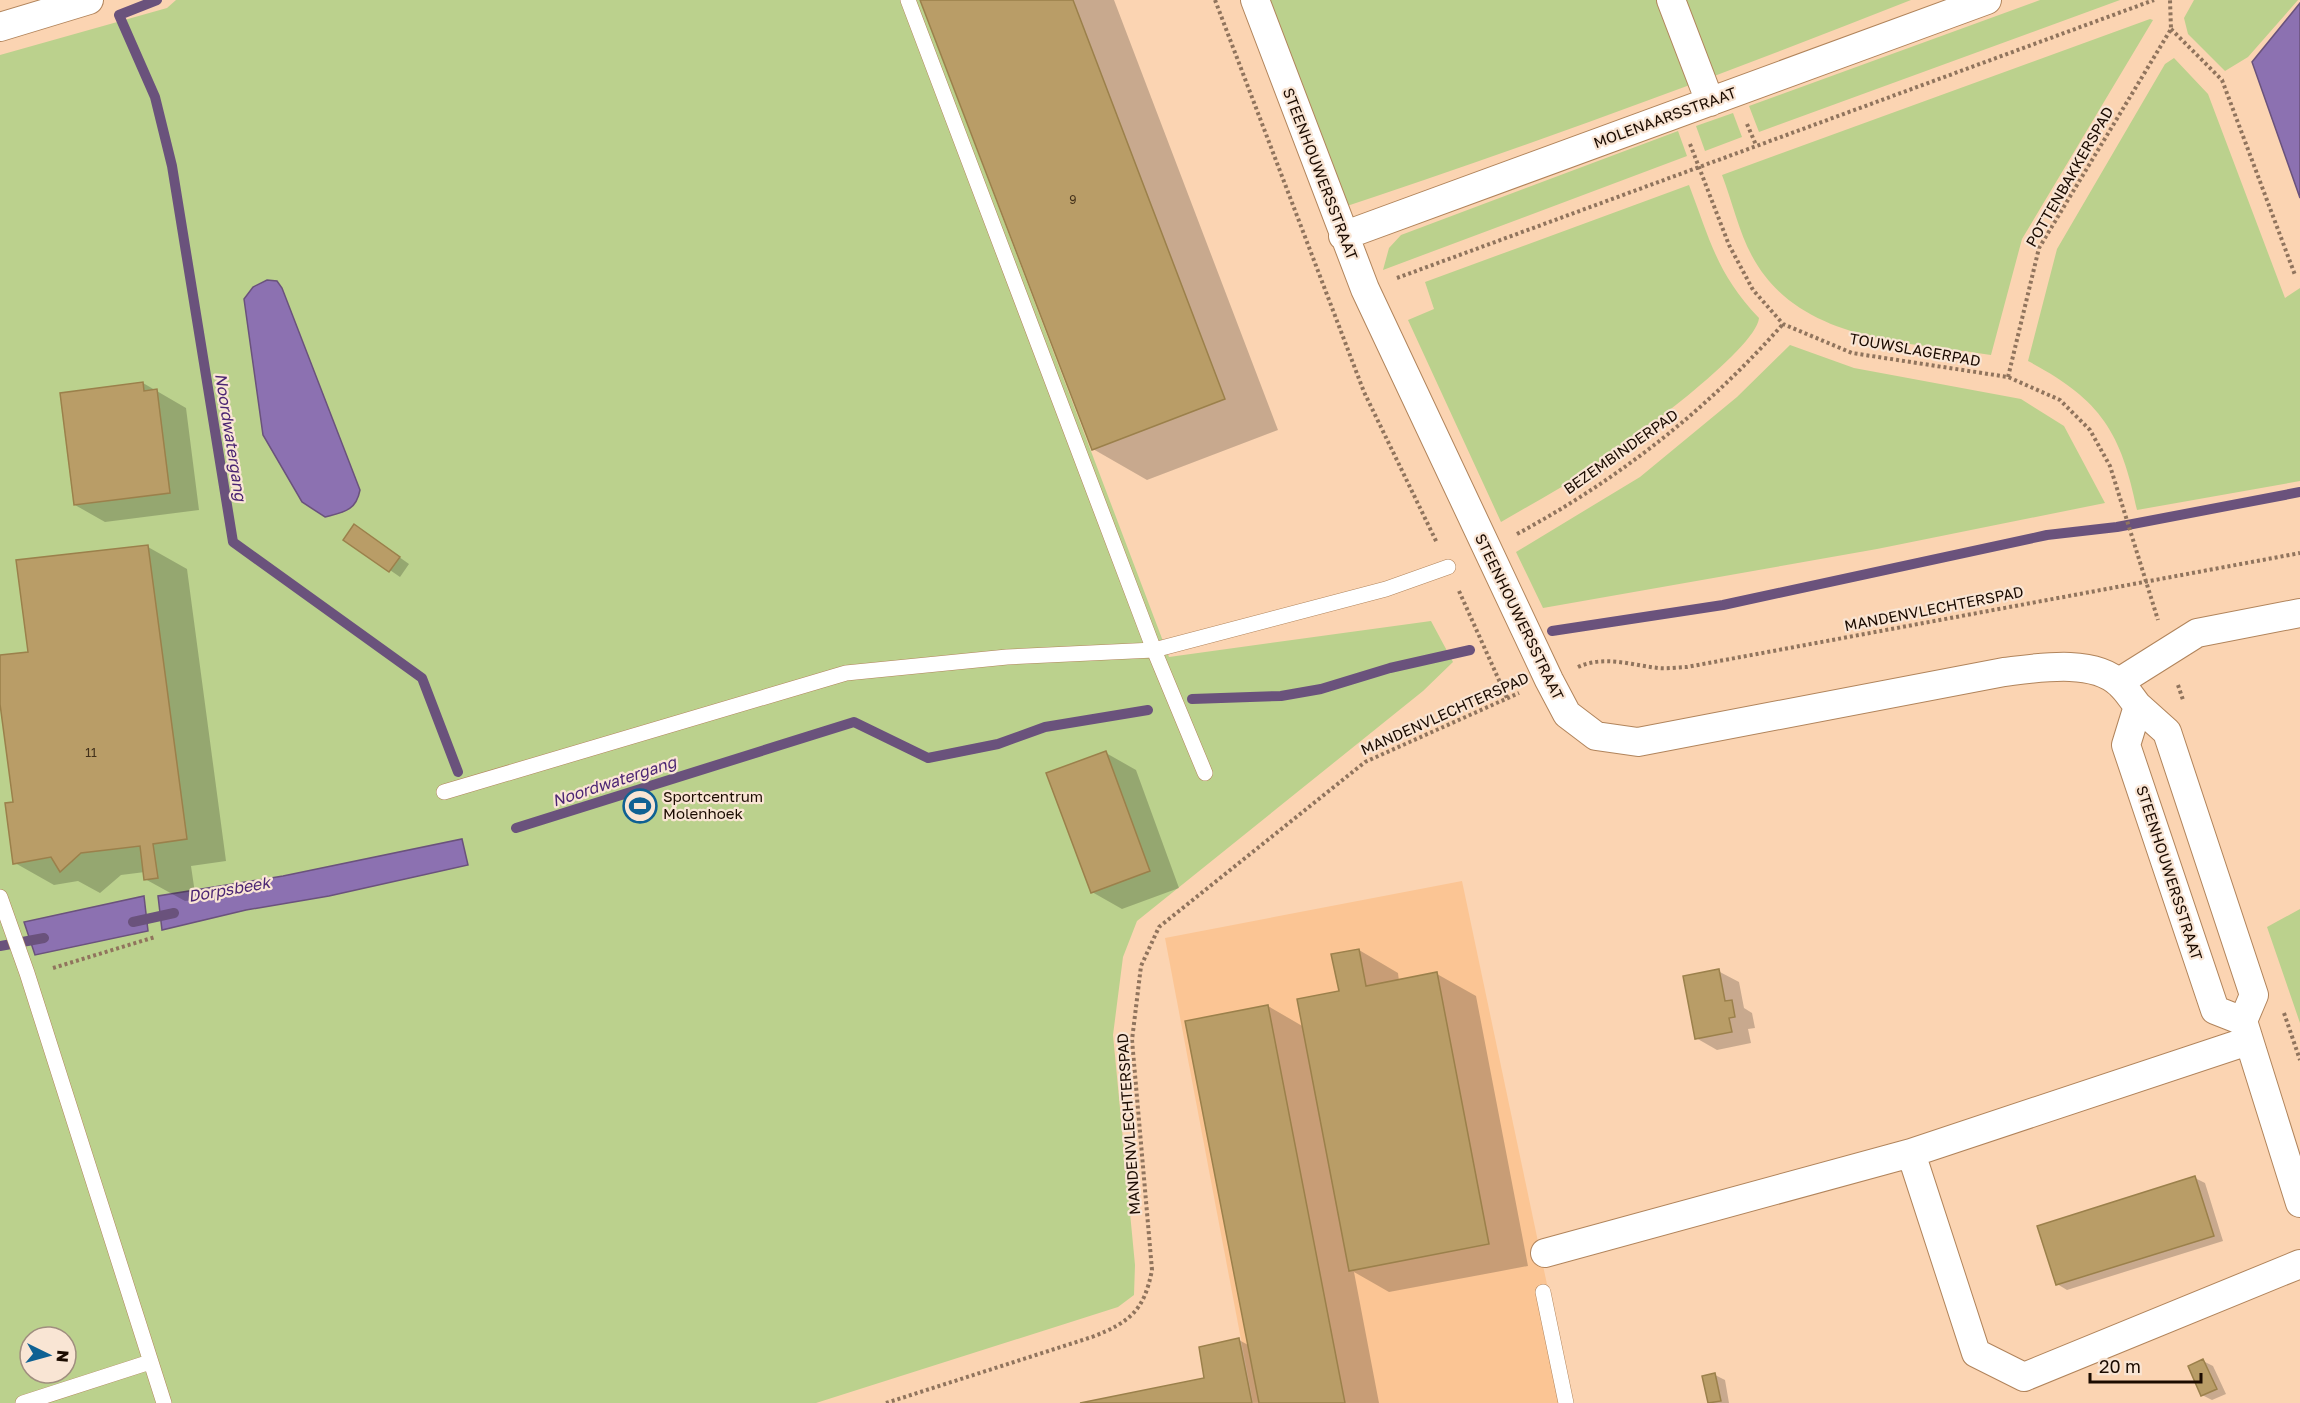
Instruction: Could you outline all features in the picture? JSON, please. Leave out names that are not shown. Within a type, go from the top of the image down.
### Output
[{"type":"street","points":[[0,27],[89,0]]},
{"type":"street","name":"STEENHOUWERSSTRAAT","points":[[1255,0],[1365,289],[1486,550],[1567,714],[1596,736],[1638,742],[2004,672],[2050,666],[2089,669],[2119,682],[2138,706],[2167,732],[2254,995],[2246,1031],[2215,1010],[2126,745],[2138,706]]},
{"type":"street","points":[[1671,0],[1710,102]]},
{"type":"street","name":"MOLENAARSSTRAAT","points":[[1343,236],[1987,0]]},
{"type":"street","points":[[2119,682],[2197,633],[2300,613]]},
{"type":"street","points":[[1545,1253],[1911,1153],[2246,1031],[2300,1203]]},
{"type":"street","points":[[1911,1153],[1976,1353],[2024,1377],[2300,1264]]},
{"type":"lane","points":[[908,0],[1154,650],[1204,773]]},
{"type":"lane","points":[[444,792],[846,673],[1007,657],[1154,650],[1386,589],[1448,567]]},
{"type":"lane","points":[[0,897],[27,973],[164,1403]]},
{"type":"lane","points":[[1543,1292],[1566,1403]]},
{"type":"lane","points":[[23,1403],[150,1362]]},
{"type":"path","points":[[1328,302],[2154,0]]},
{"type":"path","points":[[2170,0],[2171,29],[2222,80],[2295,275]]},
{"type":"path","name":"POTTENBAKKERSPAD","points":[[2008,377],[2040,248],[2171,29]]},
{"type":"path","name":"TOUWSLAGERPAD","points":[[1700,167],[1729,245],[1753,290],[1783,324],[1852,353],[2008,377],[2060,400],[2091,430],[2110,466],[2135,542]]},
{"type":"path","name":"BEZEMBINDERPAD","points":[[1486,550],[1542,520],[1647,452],[1696,414],[1747,365],[1783,324]]},
{"type":"path","points":[[1433,535],[1507,698]]},
{"type":"path","name":"MANDENVLECHTERSPAD","points":[[886,1403],[1092,1337],[1117,1327],[1134,1315],[1147,1294],[1152,1270],[1132,1040],[1141,966],[1160,927],[1365,762],[1588,663],[1606,661],[1659,668],[1687,667],[2300,553]]},
{"type":"path","points":[[27,973],[69,964],[155,937]]},
{"type":"shaded area","points":[[1462,881],[1572,1403],[1253,1403],[1165,938]]},
{"type":"green space","name":"Sportcentrum Molenhoek","points":[[176,0],[920,0],[1169,657],[1431,621],[1453,662],[1423,691],[1137,921],[1123,957],[1113,1035],[1135,1265],[1134,1295],[1118,1307],[816,1403],[0,1403],[0,55],[167,8]]},
{"type":"green space","points":[[1245,0],[1911,0],[1619,111],[1323,214]]},
{"type":"green space","points":[[2040,0],[2120,0],[1759,132],[1749,106]]},
{"type":"green space","points":[[2194,0],[2298,0],[2248,57],[2225,71],[2188,34],[2184,18]]},
{"type":"green space","points":[[2150,19],[2153,20],[2022,239],[1991,355],[1891,341],[1857,333],[1826,322],[1797,306],[1772,284],[1752,256],[1739,227],[1722,175]]},
{"type":"green space","points":[[2174,58],[2208,94],[2285,298],[2300,288],[2300,481],[2137,510],[2123,459],[2104,420],[2073,389],[2028,361],[2057,249],[2165,64]]},
{"type":"green space","points":[[1733,113],[1742,137],[1705,151],[1696,126]]},
{"type":"green space","points":[[1678,131],[1687,156],[1383,270],[1389,248],[1401,235]]},
{"type":"green space","points":[[1689,185],[1716,256],[1733,286],[1759,318],[1752,333],[1714,373],[1634,438],[1573,480],[1501,522],[1408,320],[1434,309],[1425,282]]},
{"type":"green space","points":[[1790,345],[1854,368],[2021,399],[2064,426],[2105,503],[1877,549],[1543,608],[1516,552],[1640,477],[1737,397]]},
{"type":"green space","points":[[2300,909],[2300,1023],[2267,927]]},
{"type":"water","points":[[2300,3],[2300,198],[2252,62]]},
{"type":"water","points":[[267,280],[277,281],[282,288],[360,490],[356,502],[348,510],[338,514],[325,517],[302,502],[263,435],[244,299],[253,287]]},
{"type":"water","points":[[462,839],[468,865],[329,896],[246,910],[162,930],[158,896],[283,876]]},
{"type":"water","points":[[144,896],[148,931],[35,955],[24,922]]},
{"type":"building","points":[[920,0],[1073,0],[1225,399],[1092,450]]},
{"type":"building","points":[[143,382],[144,391],[157,389],[170,493],[74,505],[60,393]]},
{"type":"building","points":[[354,524],[400,557],[389,572],[343,540]]},
{"type":"building","points":[[148,545],[187,839],[153,844],[158,878],[144,880],[140,846],[81,853],[60,872],[51,857],[13,864],[5,803],[13,802],[0,704],[0,655],[28,652],[16,560]]},
{"type":"building","points":[[1106,751],[1150,871],[1091,893],[1046,773]]},
{"type":"building","points":[[1359,949],[1366,986],[1437,972],[1489,1244],[1349,1271],[1297,999],[1339,991],[1331,954]]},
{"type":"building","points":[[1719,969],[1725,1001],[1732,1000],[1735,1017],[1729,1018],[1732,1032],[1695,1039],[1683,976]]},
{"type":"building","points":[[1268,1005],[1345,1403],[1259,1403],[1185,1021]]},
{"type":"building","points":[[2195,1176],[2214,1236],[2056,1285],[2037,1226]]},
{"type":"building","points":[[1239,1338],[1252,1403],[1080,1403],[1204,1378],[1199,1347]]},
{"type":"building","points":[[2203,1359],[2217,1389],[2201,1396],[2188,1366]]},
{"type":"building","points":[[1715,1373],[1721,1401],[1708,1403],[1702,1376]]},
{"type":"waterway","name":"Noordwatergang","points":[[157,0],[119,15],[155,97],[172,166],[233,542],[422,678],[458,772]]},
{"type":"waterway","points":[[1552,631],[1723,605],[2047,535],[2117,527],[2300,492]]},
{"type":"waterway","points":[[1192,699],[1281,696],[1321,689],[1390,668],[1470,650]]},
{"type":"waterway","points":[[516,828],[854,722],[928,758],[998,744],[1045,727],[1148,710]]},
{"type":"waterway","name":"Dorpsbeek","points":[[133,922],[174,913]]},
{"type":"waterway","name":"Dorpsbeek","points":[[0,946],[44,938]]},
{"type":"place","name":"Sportcentrum Molenhoek","points":[[640,806]]}]
